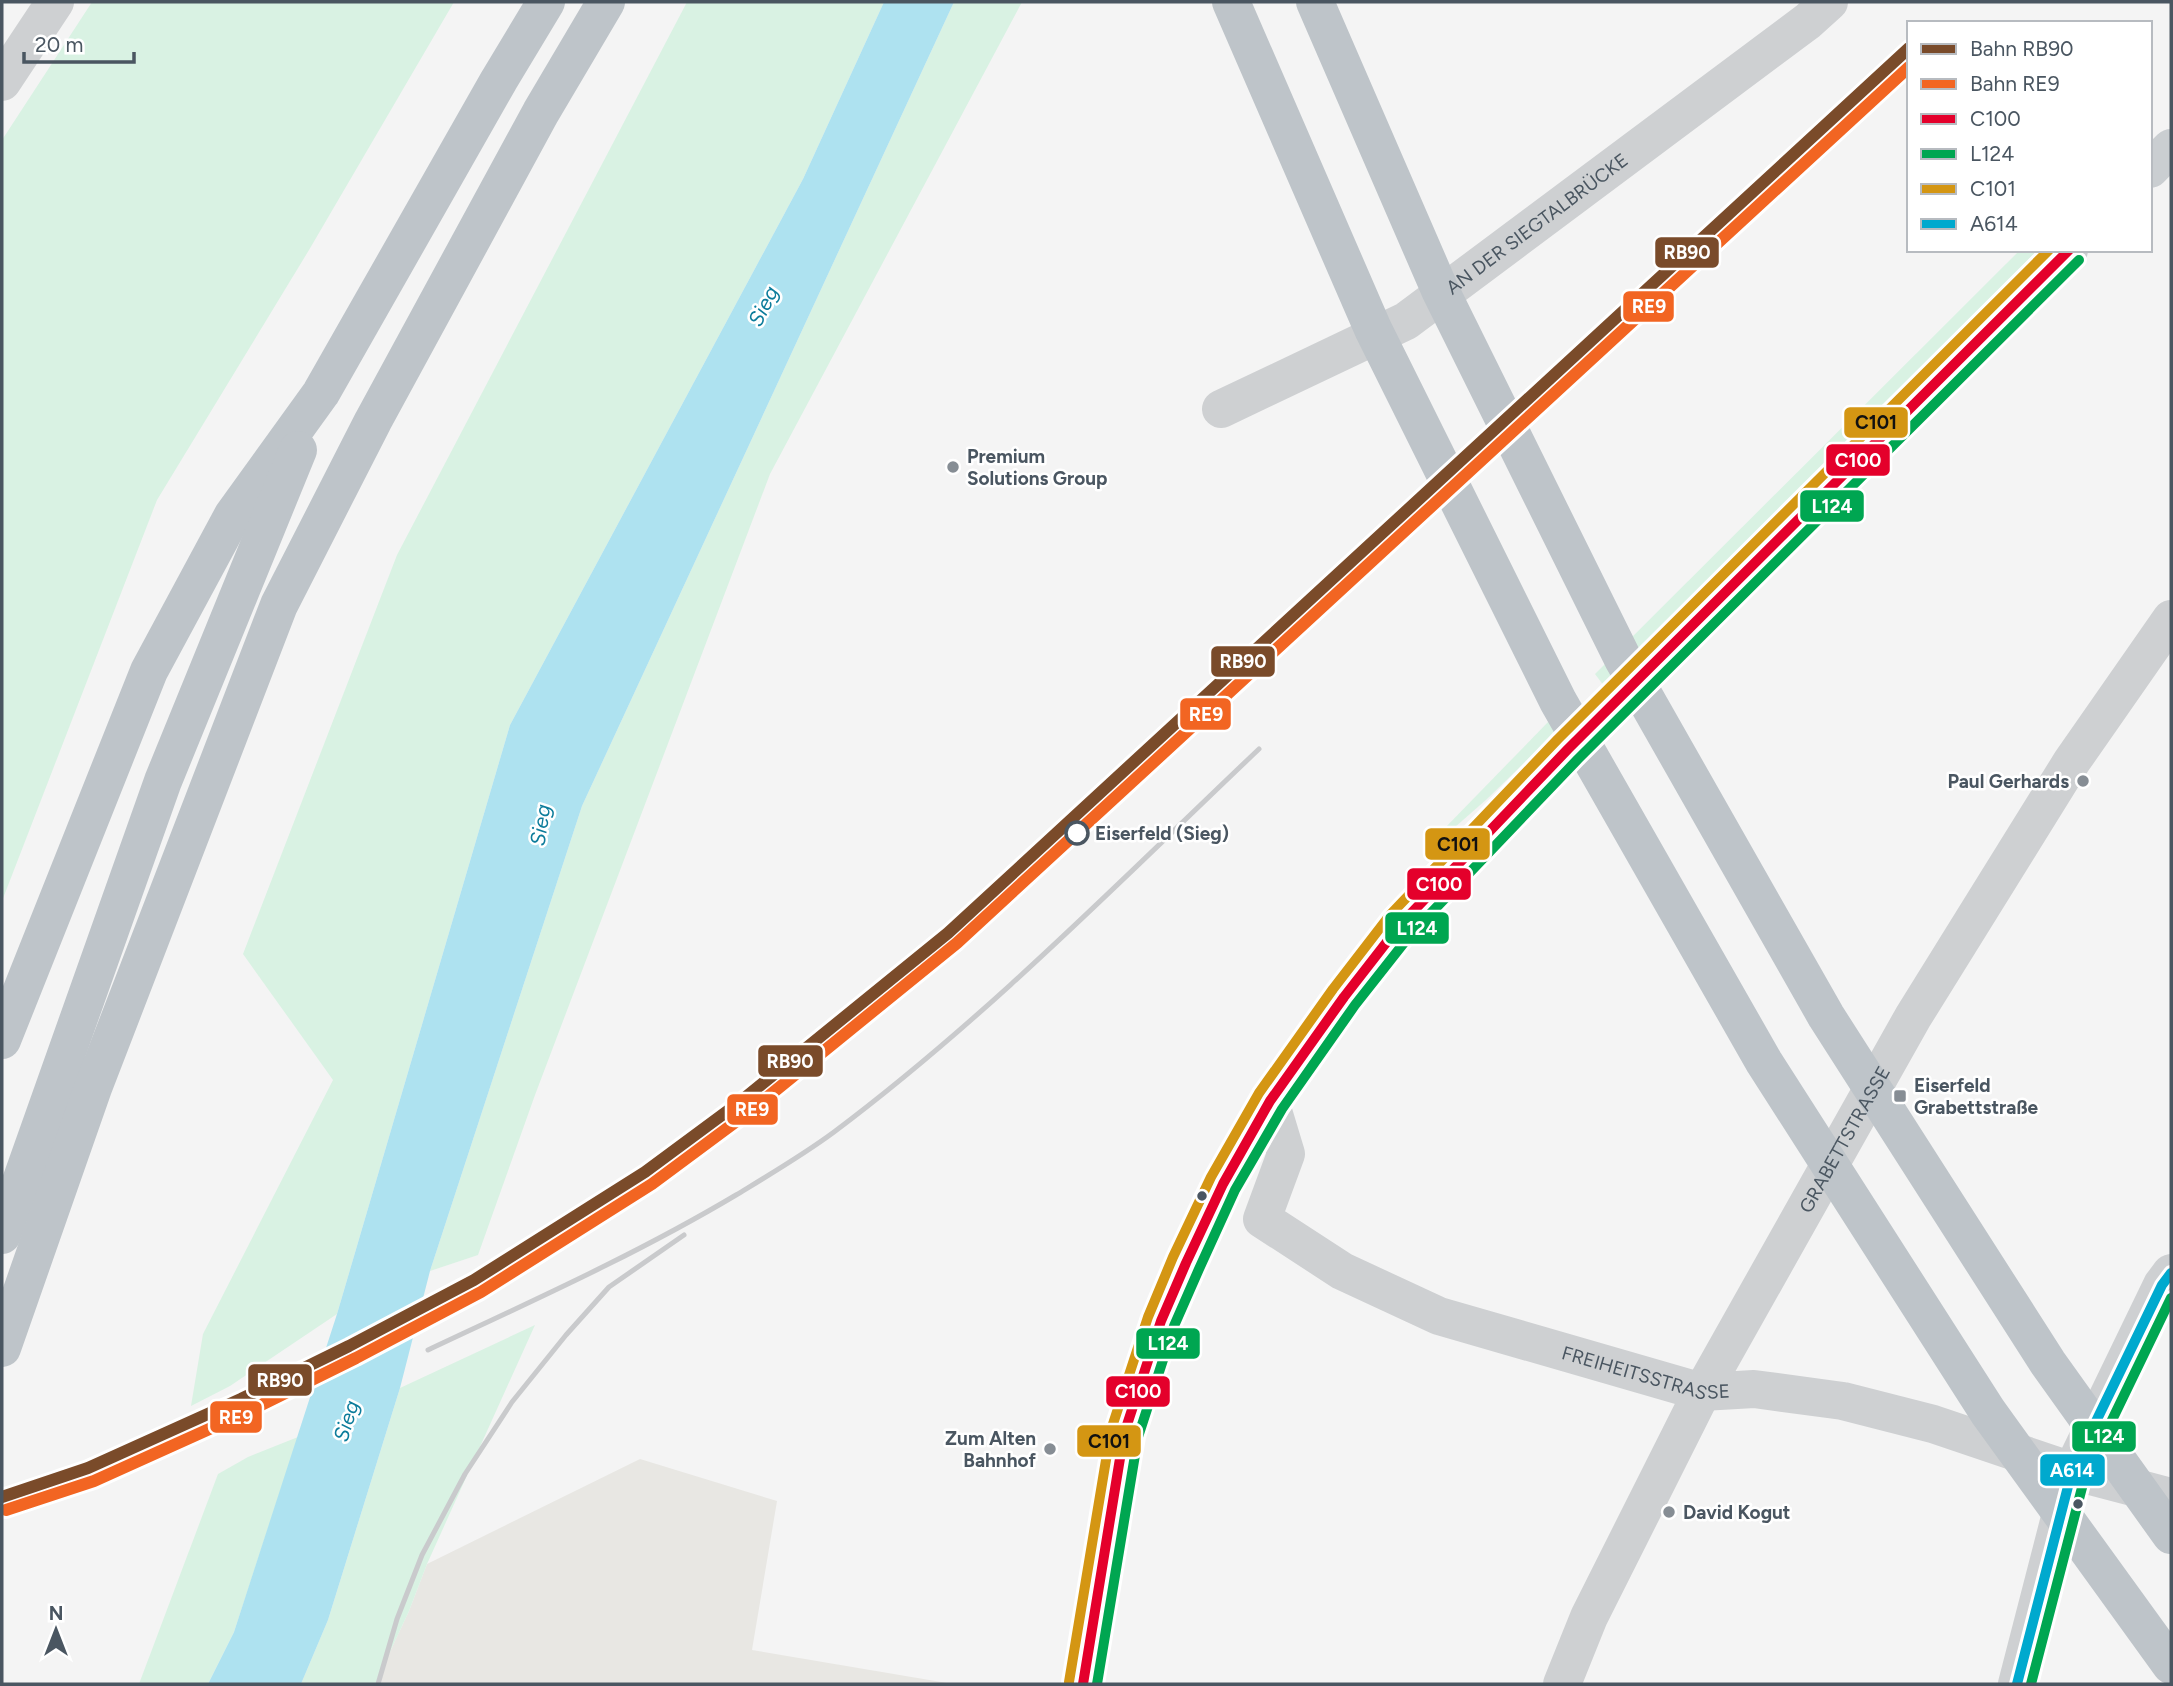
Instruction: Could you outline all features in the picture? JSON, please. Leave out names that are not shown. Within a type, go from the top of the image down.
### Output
[{"type":"highway","points":[[2,1040],[149,671],[233,515],[321,393],[546,2]]},
{"type":"highway","points":[[2,1348],[93,1088],[279,605],[373,421],[541,112],[606,2]]},
{"type":"highway","points":[[1231,2],[1373,329],[1565,713],[1764,1062],[1989,1412],[2171,1665]]},
{"type":"highway","points":[[1315,2],[1440,290],[1623,659],[1826,1016],[2048,1363],[2171,1535]]},
{"type":"highway","points":[[2,1235],[163,781],[321,393]]},
{"type":"highway","points":[[2,1285],[93,1088]]},
{"type":"main road","points":[[2152,167],[2171,148]]},
{"type":"main road","points":[[1083,1684],[1124,1434],[1161,1321],[1186,1263],[1223,1184],[1270,1101],[1344,997],[1400,925],[1568,749],[2067,252]]},
{"type":"street","points":[[2,82],[55,2]]},
{"type":"street","name":"AN DER SIEGTALBRÜCKE","points":[[1221,409],[1406,321],[1797,29],[1829,2]]},
{"type":"street","name":"GRABETTSTRASSE","points":[[1562,1684],[1589,1617],[1702,1392],[1913,1017],[2072,761],[2171,619]]},
{"type":"street","name":"FREIHEITSSTRASSE","points":[[1270,1101],[1286,1154],[1262,1219],[1342,1270],[1439,1316],[1702,1392],[1754,1389],[1843,1401],[1933,1424],[2072,1471],[2171,1497]]},
{"type":"street","points":[[2017,1684],[2072,1471],[2162,1284],[2171,1273]]},
{"type":"shaded area","points":[[640,1459],[777,1501],[752,1650],[953,1684],[375,1684],[409,1611],[427,1564]]},
{"type":"green space","points":[[92,2],[454,2],[309,250],[157,500],[2,901],[2,140]]},
{"type":"green space","points":[[687,2],[884,2],[803,179],[510,725],[337,1314],[230,1386],[191,1406],[203,1334],[333,1080],[243,954],[397,555]]},
{"type":"green space","points":[[954,2],[1022,2],[770,474],[535,1095],[478,1255],[430,1271],[582,806]]},
{"type":"green space","points":[[2018,252],[2036,252],[1604,686],[1595,674]]},
{"type":"green space","points":[[1549,721],[1557,731],[1446,835],[1442,831]]},
{"type":"green space","points":[[535,1325],[375,1684],[301,1684],[328,1620],[400,1388]]},
{"type":"green space","points":[[298,1437],[234,1632],[208,1684],[139,1684],[218,1474],[248,1457]]},
{"type":"water","name":"Sieg","points":[[884,2],[954,2],[582,806],[430,1271],[400,1388],[328,1620],[301,1684],[208,1684],[234,1632],[337,1314],[510,725],[803,179]]},
{"type":"railway","points":[[428,1350],[584,1276],[699,1217],[834,1132],[999,995],[1259,749]]},
{"type":"railway","points":[[378,1684],[397,1619],[422,1555],[465,1474],[512,1402],[609,1287],[684,1235]]},
{"type":"rail line","name":"RB90","points":[[2,1497],[88,1468],[241,1399],[474,1280],[645,1172],[741,1101],[948,933],[1907,50]]},
{"type":"rail line","name":"RE9","points":[[6,1510],[94,1481],[247,1412],[481,1292],[652,1184],[749,1112],[957,943],[1907,69]]},
{"type":"transit line","name":"C101","points":[[1069,1682],[1111,1430],[1148,1317],[1173,1257],[1211,1177],[1259,1093],[1390,915],[1558,739],[2047,252]]},
{"type":"transit line","name":"C100","points":[[1083,1684],[1124,1434],[1161,1321],[1186,1263],[1223,1184],[1270,1101],[1344,997],[1400,925],[1568,749],[2067,252]]},
{"type":"transit line","name":"L124","points":[[1097,1684],[1138,1437],[1174,1326],[1199,1269],[1235,1190],[1282,1109],[1355,1005],[1411,934],[1578,759],[2079,260]]},
{"type":"transit line","name":"A614","points":[[2017,1684],[2072,1471],[2162,1285],[2171,1273]]},
{"type":"transit line","name":"L124","points":[[2031,1684],[2085,1476],[2171,1298]]},
{"type":"place","name":"Premium Solutions Group","points":[[953,467]]},
{"type":"place","name":"Paul Gerhards","points":[[2083,781]]},
{"type":"place","name":"Eiserfeld (Sieg)","points":[[1077,833]]},
{"type":"place","name":"Eiserfeld Grabettstraße","points":[[1900,1096]]},
{"type":"place","name":"Zum Alten Bahnhof","points":[[1050,1449]]},
{"type":"place","name":"David Kogut","points":[[1669,1512]]}]
